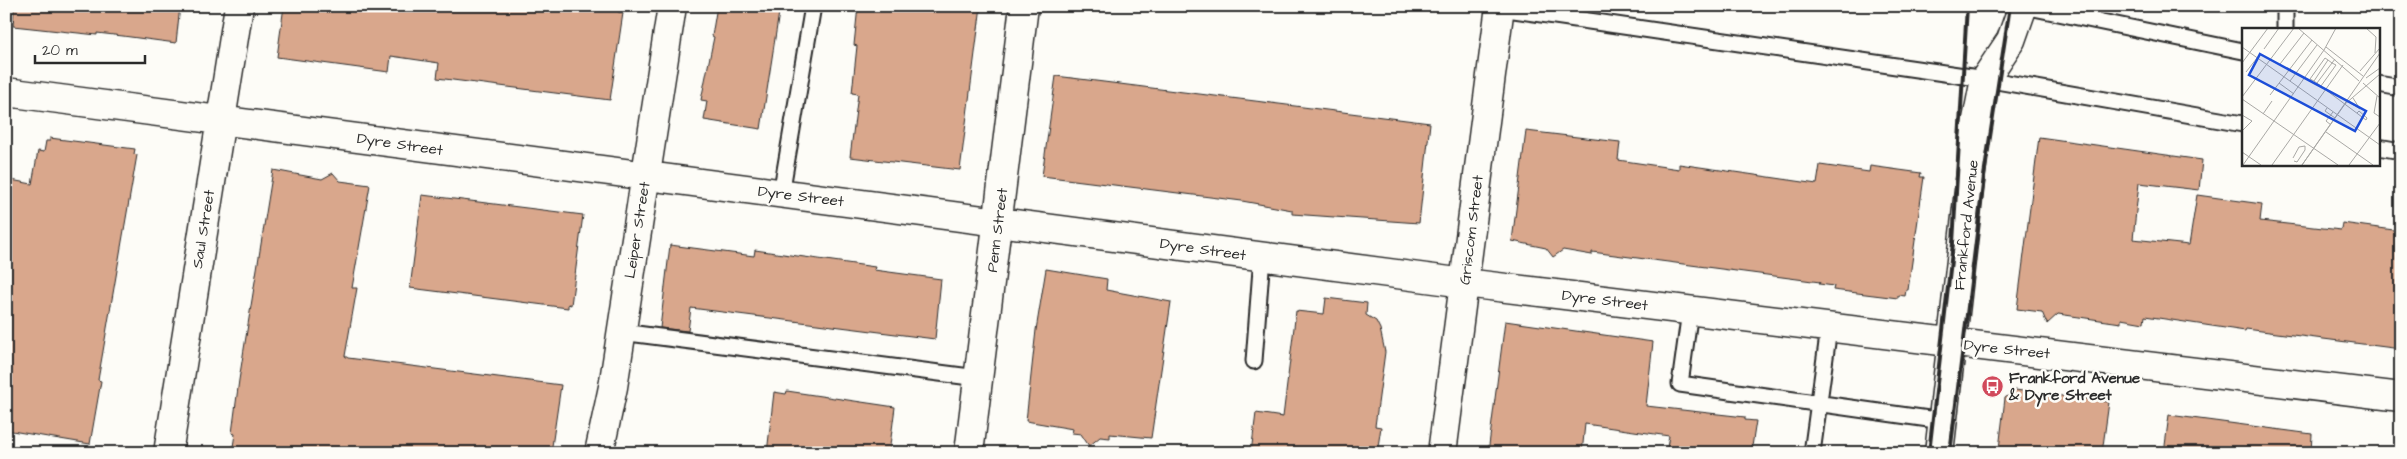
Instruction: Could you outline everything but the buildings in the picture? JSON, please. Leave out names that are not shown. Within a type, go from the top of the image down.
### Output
[{"type":"street","name":"Saul Street","points":[[168,453],[239,6]]},
{"type":"street","name":"Leiper Street","points":[[599,453],[621,332],[672,6]]},
{"type":"street","name":"Penn Street","points":[[969,453],[1024,6]]},
{"type":"street","name":"Frankford Avenue","points":[[1939,453],[1977,120],[1985,79],[2011,40],[2023,6]]},
{"type":"street","name":"Griscom Street","points":[[1442,453],[1500,7]]},
{"type":"street","name":"Dyre Street","points":[[6,92],[1464,283],[2401,398]]},
{"type":"lane","points":[[781,194],[813,6]]},
{"type":"lane","points":[[2023,6],[2242,51]]},
{"type":"lane","points":[[2283,6],[2286,9],[2284,28]]},
{"type":"lane","points":[[1500,7],[1985,79],[2242,124]]},
{"type":"lane","points":[[2380,84],[2401,88]]},
{"type":"lane","points":[[2380,147],[2401,151]]},
{"type":"lane","points":[[1254,361],[1262,256]]},
{"type":"lane","points":[[1690,311],[1680,384],[1943,421]]},
{"type":"lane","points":[[1812,453],[1829,328]]},
{"type":"lane","points":[[621,332],[978,378]]},
{"type":"railway","points":[[1929,453],[1953,243],[1967,6]]},
{"type":"railway","points":[[1950,453],[1984,176],[2010,6]]},
{"type":"place","name":"Frankford Avenue & Dyre Street","points":[[1993,387]]}]
